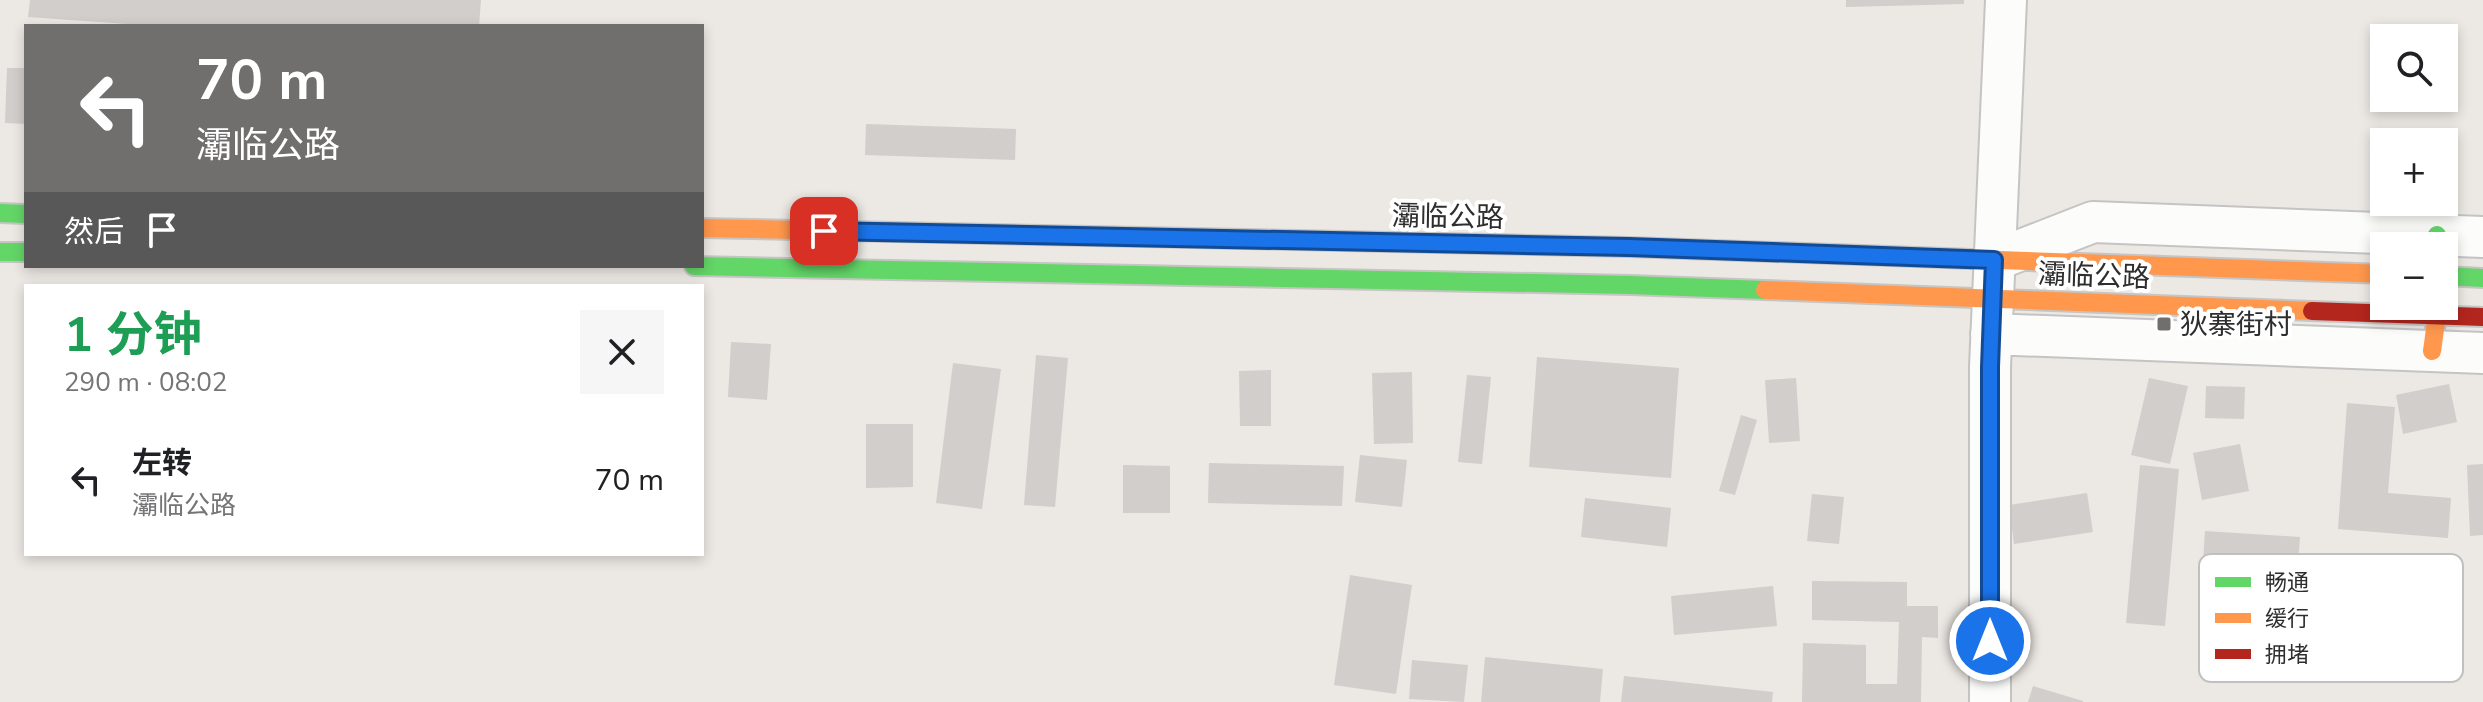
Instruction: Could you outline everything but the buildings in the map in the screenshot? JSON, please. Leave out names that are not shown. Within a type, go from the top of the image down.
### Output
[{"type":"main road","points":[[0,213],[24,214]]},
{"type":"main road","name":"灞临公路","points":[[704,228],[1613,247],[1993,298]]},
{"type":"main road","points":[[0,252],[24,252]]},
{"type":"main road","name":"灞临公路","points":[[704,266],[1614,285],[1993,298],[2370,275]]},
{"type":"main road","points":[[2458,277],[2483,278]]},
{"type":"main road","points":[[2435,333],[2483,317]]},
{"type":"street","points":[[1990,702],[1993,298],[2006,0]]},
{"type":"street","points":[[1993,298],[2093,222],[2370,237]]},
{"type":"street","points":[[2458,239],[2483,237]]},
{"type":"street","points":[[1993,298],[2125,322],[2435,333],[2483,353]]},
{"type":"traffic: fast","points":[[0,213],[24,214]]},
{"type":"traffic: fast","points":[[1194,238],[1862,255]]},
{"type":"traffic: fast","points":[[0,252],[24,252]]},
{"type":"traffic: fast","points":[[704,266],[1765,290]]},
{"type":"traffic: fast","points":[[2458,277],[2483,278]]},
{"type":"traffic: slow","points":[[704,228],[1194,238]]},
{"type":"traffic: slow","points":[[1862,255],[2370,273]]},
{"type":"traffic: slow","points":[[1765,290],[2312,311]]},
{"type":"traffic: slow","points":[[2432,351],[2436,320]]},
{"type":"traffic: jam","points":[[2312,311],[2483,317]]},
{"type":"place","name":"狄寨街村","points":[[2164,324]]},
{"type":"route","points":[[824,231],[1629,247],[1994,260],[1990,367],[1990,641]]}]
